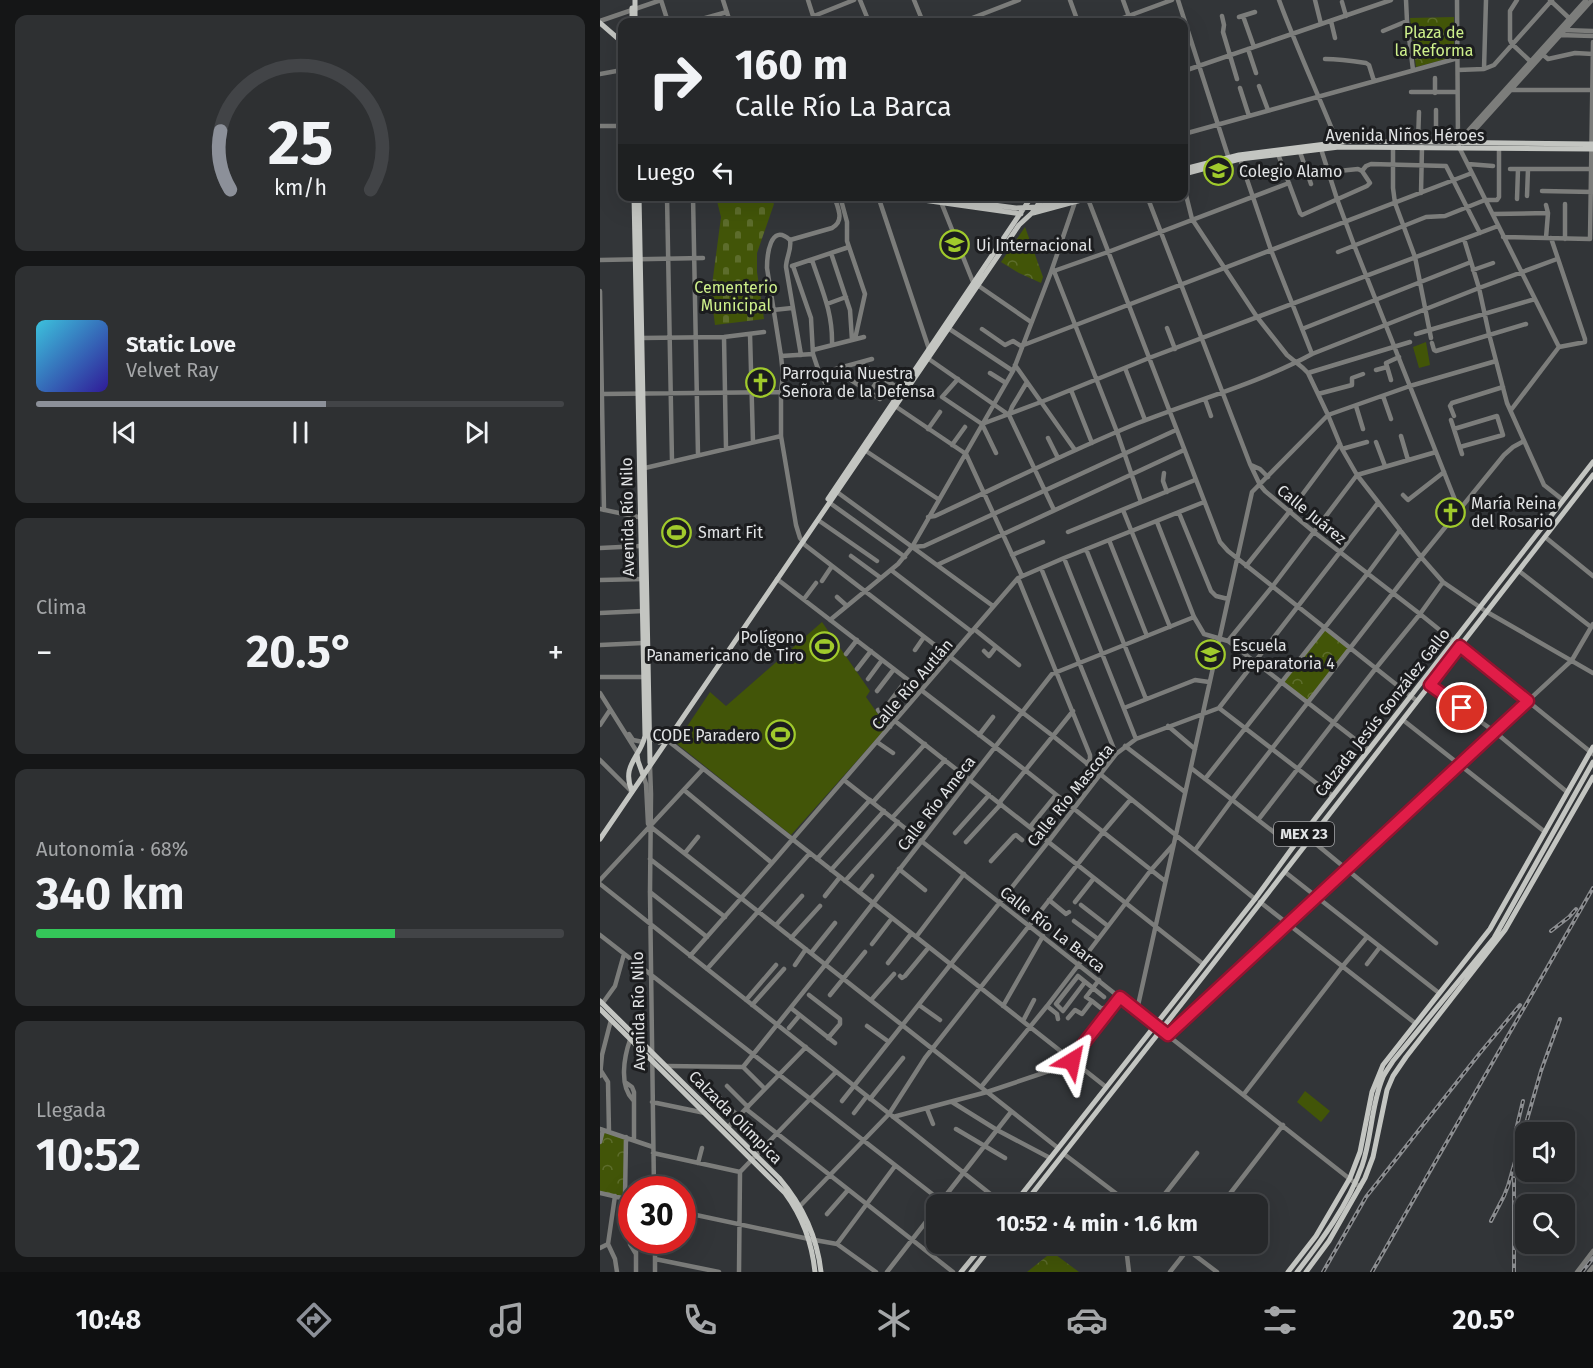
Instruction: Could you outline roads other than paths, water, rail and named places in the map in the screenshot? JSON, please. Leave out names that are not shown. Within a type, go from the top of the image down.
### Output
[{"type":"main road","points":[[633,0],[633,18]]},
{"type":"main road","points":[[600,20],[618,34]]},
{"type":"main road","points":[[600,20],[618,38]]},
{"type":"main road","name":"Avenida Niños Héroes","points":[[1188,173],[1229,159],[1321,149],[1350,141],[1592,146]]},
{"type":"main road","name":"Avenida Niños Héroes","points":[[1188,168],[1229,159],[1338,145],[1393,147],[1436,142],[1499,148],[1592,146]]},
{"type":"main road","name":"Avenida Río Nilo","points":[[636,201],[641,338],[640,394],[645,468],[641,546],[644,579],[643,644],[650,764]]},
{"type":"main road","points":[[950,201],[1020,214],[1032,213],[1070,201]]},
{"type":"main road","points":[[958,201],[1011,208],[1038,207],[1066,201]]},
{"type":"main road","points":[[1011,208],[1024,201]]},
{"type":"main road","points":[[802,541],[830,503],[901,390],[948,328],[1028,201]]},
{"type":"main road","points":[[600,838],[864,449],[896,406],[976,283],[1019,225],[1041,201]]},
{"type":"main road","points":[[1001,211],[1009,218],[1008,230]]},
{"type":"main road","name":"Avenida Río Nilo","points":[[638,259],[646,677],[645,736],[637,752],[643,775]]},
{"type":"main road","name":"Calzada Jesús González Gallo","points":[[1032,1194],[1258,901],[1293,847],[1593,462]]},
{"type":"main road","name":"Calzada Jesús González Gallo","points":[[1023,1194],[1203,964],[1285,872],[1593,476]]},
{"type":"main road","points":[[650,738],[659,742],[667,740]]},
{"type":"main road","points":[[1306,1272],[1329,1241],[1355,1182],[1372,1092],[1379,1073],[1388,1057],[1494,924],[1592,751]]},
{"type":"main road","points":[[632,791],[628,782],[628,773],[637,752]]},
{"type":"main road","points":[[1288,1272],[1355,1182],[1370,1167],[1387,1090],[1393,1076],[1467,970],[1494,938],[1593,762]]},
{"type":"main road","points":[[1433,1017],[1505,930],[1593,777]]},
{"type":"main road","points":[[1572,785],[1574,795]]},
{"type":"main road","points":[[1299,852],[1306,831]]},
{"type":"main road","points":[[1552,835],[1558,839]]},
{"type":"main road","points":[[1461,966],[1467,970]]},
{"type":"main road","name":"Calzada Olímpica","points":[[601,1005],[611,1020],[630,1040],[705,1113],[779,1178],[800,1206],[821,1272]]},
{"type":"main road","name":"Calzada Olímpica","points":[[601,1005],[728,1127],[789,1198],[812,1240],[815,1272]]},
{"type":"main road","points":[[1297,1272],[1323,1239],[1355,1182]]},
{"type":"main road","points":[[962,1272],[976,1254]]},
{"type":"main road","points":[[971,1272],[985,1254]]},
{"type":"street","points":[[600,20],[661,0],[667,18]]},
{"type":"street","points":[[723,0],[729,18]]},
{"type":"street","points":[[808,0],[813,16]]},
{"type":"street","points":[[808,18],[854,0]]},
{"type":"street","points":[[860,0],[867,18]]},
{"type":"street","points":[[914,0],[921,18]]},
{"type":"street","points":[[1070,0],[1077,18]]},
{"type":"street","points":[[1123,0],[1129,16]]},
{"type":"street","points":[[1123,18],[1172,0]]},
{"type":"street","points":[[1178,0],[1183,18]]},
{"type":"street","points":[[1279,0],[1338,145]]},
{"type":"street","points":[[1315,0],[1321,24]]},
{"type":"street","points":[[1369,0],[1371,7]]},
{"type":"street","points":[[1188,70],[1391,0]]},
{"type":"street","points":[[1406,0],[1413,70]]},
{"type":"street","points":[[1457,0],[1457,92],[1460,144],[1503,237],[1559,347]]},
{"type":"street","points":[[1484,69],[1486,0]]},
{"type":"street","points":[[1517,0],[1510,14],[1510,36],[1512,44],[1530,61]]},
{"type":"street","points":[[1458,70],[1484,69],[1494,65],[1551,0],[1569,18]]},
{"type":"street","points":[[1559,33],[1586,0]]},
{"type":"street","points":[[1460,144],[1559,33],[1592,0]]},
{"type":"street","points":[[980,18],[1018,1]]},
{"type":"street","points":[[1342,2],[1346,16]]},
{"type":"street","points":[[705,18],[727,12]]},
{"type":"street","points":[[1254,47],[1241,16],[1255,12]]},
{"type":"street","points":[[1222,16],[1223,32],[1238,79]]},
{"type":"street","points":[[1331,21],[1335,39]]},
{"type":"street","points":[[1383,30],[1407,21]]},
{"type":"street","points":[[1559,33],[1593,31]]},
{"type":"street","points":[[1188,33],[1229,159]]},
{"type":"street","points":[[1559,33],[1593,36]]},
{"type":"street","points":[[1503,237],[1592,239],[1593,42]]},
{"type":"street","points":[[1248,49],[1256,73]]},
{"type":"street","points":[[1541,53],[1548,59],[1575,53],[1593,54]]},
{"type":"street","points":[[1509,88],[1530,61],[1541,53]]},
{"type":"street","points":[[1325,58],[1366,63],[1369,65],[1374,81]]},
{"type":"street","points":[[1188,133],[1458,58]]},
{"type":"street","points":[[600,74],[618,71]]},
{"type":"street","points":[[1435,78],[1435,93]]},
{"type":"street","points":[[1259,86],[1268,111]]},
{"type":"street","points":[[1240,88],[1249,116]]},
{"type":"street","points":[[1509,88],[1593,90]]},
{"type":"street","points":[[1411,93],[1457,92]]},
{"type":"street","points":[[1436,110],[1436,142]]},
{"type":"street","points":[[1419,112],[1421,193]]},
{"type":"street","points":[[600,126],[618,126]]},
{"type":"street","points":[[1393,147],[1395,203],[1415,257],[1434,350],[1526,324]]},
{"type":"street","points":[[1338,252],[1426,217],[1443,216],[1485,200],[1497,200],[1499,197],[1499,148]]},
{"type":"street","points":[[1321,149],[1345,222],[1459,510]]},
{"type":"street","points":[[1300,152],[1311,184]]},
{"type":"street","points":[[1278,154],[1302,215],[1369,185],[1370,181],[1358,169],[1329,172]]},
{"type":"street","points":[[1240,159],[1271,250],[1312,354]]},
{"type":"street","points":[[1468,164],[1492,166]]},
{"type":"street","points":[[1362,171],[1369,165],[1446,166],[1480,233]]},
{"type":"street","points":[[1510,169],[1592,169]]},
{"type":"street","points":[[1517,199],[1518,169]]},
{"type":"street","points":[[1527,196],[1528,169]]},
{"type":"street","points":[[1021,346],[1472,173]]},
{"type":"street","points":[[1052,272],[1288,183]]},
{"type":"street","points":[[1542,191],[1592,191]]},
{"type":"street","points":[[667,201],[672,461]]},
{"type":"street","points":[[693,201],[698,454]]},
{"type":"street","points":[[836,201],[847,222],[846,238],[865,294],[854,339]]},
{"type":"street","points":[[790,240],[832,228],[839,223],[842,214],[841,201]]},
{"type":"street","points":[[880,201],[928,354],[958,379],[1009,415],[1054,510]]},
{"type":"street","points":[[941,201],[976,283],[1031,322]]},
{"type":"street","points":[[992,201],[993,205]]},
{"type":"street","points":[[830,620],[891,570],[912,547],[1015,365],[1052,272],[1075,201]]},
{"type":"street","points":[[1089,201],[1220,542],[1237,559],[1297,608],[1417,701]]},
{"type":"street","name":"Calle Juárez","points":[[1149,201],[1222,393],[1260,485],[1314,532],[1592,751]]},
{"type":"street","points":[[1188,201],[1192,219],[1257,317],[1287,355],[1308,373],[1341,447],[1357,475],[1421,557],[1443,582],[1461,596],[1593,673]]},
{"type":"street","points":[[1565,204],[1565,239]]},
{"type":"street","points":[[1510,410],[1559,347],[1585,342],[1549,238],[1546,205]]},
{"type":"street","points":[[1493,214],[1548,213]]},
{"type":"street","points":[[982,424],[1292,303],[1498,226]]},
{"type":"street","points":[[801,355],[786,267],[790,240],[784,236],[777,236],[772,239],[768,250],[767,268],[782,356],[781,436],[796,525],[802,541],[1053,736],[1287,924],[1415,1023]]},
{"type":"street","points":[[1464,239],[1510,410],[1544,485],[1563,500]]},
{"type":"street","points":[[786,267],[849,247]]},
{"type":"street","points":[[831,253],[852,319],[854,339]]},
{"type":"street","points":[[600,260],[703,258]]},
{"type":"street","points":[[812,260],[827,304],[832,328],[832,345]]},
{"type":"street","points":[[928,517],[935,516],[1075,450],[1145,420],[1222,393],[1296,363],[1312,354],[1557,260]]},
{"type":"street","points":[[1302,329],[1471,262]]},
{"type":"street","points":[[1473,270],[1493,263]]},
{"type":"street","points":[[793,266],[811,318],[813,352],[819,372],[830,392]]},
{"type":"street","points":[[1052,272],[1117,432],[1141,502]]},
{"type":"street","points":[[600,291],[602,509],[643,518]]},
{"type":"street","points":[[827,304],[846,297]]},
{"type":"street","points":[[1416,334],[1534,299]]},
{"type":"street","points":[[773,310],[792,308]]},
{"type":"street","points":[[948,328],[1012,371]]},
{"type":"street","points":[[1167,328],[1175,349]]},
{"type":"street","points":[[982,329],[1005,345],[1013,341],[1021,346]]},
{"type":"street","points":[[641,338],[724,338],[764,332]]},
{"type":"street","points":[[750,334],[753,442]]},
{"type":"street","points":[[782,356],[801,355],[864,337]]},
{"type":"street","points":[[724,338],[726,448]]},
{"type":"street","points":[[1308,373],[1410,342]]},
{"type":"street","points":[[1391,380],[1387,362],[1399,357]]},
{"type":"street","points":[[832,373],[831,370],[872,359]]},
{"type":"street","points":[[1137,1010],[1252,492],[1329,416],[1410,386],[1496,361]]},
{"type":"street","points":[[860,363],[901,390]]},
{"type":"street","points":[[1015,365],[1075,450]]},
{"type":"street","points":[[846,366],[851,380],[880,399]]},
{"type":"street","points":[[1376,370],[1387,367]]},
{"type":"street","points":[[1125,368],[1145,420]]},
{"type":"street","points":[[783,375],[810,375],[819,372]]},
{"type":"street","points":[[990,374],[1006,383]]},
{"type":"street","points":[[1318,394],[1352,385],[1352,378],[1363,374]]},
{"type":"street","points":[[870,392],[880,376]]},
{"type":"street","points":[[958,379],[942,397],[982,424],[996,453]]},
{"type":"street","points":[[1009,415],[1027,382]]},
{"type":"street","points":[[1462,454],[1450,406],[1452,403],[1503,387]]},
{"type":"street","points":[[1071,390],[1092,443]]},
{"type":"street","points":[[601,394],[781,392]]},
{"type":"street","points":[[1383,396],[1391,419]]},
{"type":"street","points":[[1205,399],[1211,416]]},
{"type":"street","points":[[896,406],[966,454],[1012,555],[1073,711],[1090,755],[1087,764]]},
{"type":"street","points":[[1356,406],[1363,429]]},
{"type":"street","points":[[928,429],[940,412]]},
{"type":"street","points":[[1454,429],[1497,416],[1501,424],[1503,435],[1460,447]]},
{"type":"street","points":[[1501,424],[1515,420]]},
{"type":"street","points":[[952,445],[965,427]]},
{"type":"street","points":[[912,547],[924,546],[1176,430]]},
{"type":"street","points":[[645,468],[781,436]]},
{"type":"street","points":[[1401,436],[1408,460]]},
{"type":"street","points":[[1048,438],[1058,458]]},
{"type":"street","points":[[1195,850],[1421,557],[1508,451],[1524,441]]},
{"type":"street","points":[[1246,566],[1341,447],[1367,442]]},
{"type":"street","points":[[1376,442],[1385,466]]},
{"type":"street","points":[[864,449],[938,499]]},
{"type":"street","points":[[937,565],[1184,450]]},
{"type":"street","points":[[1228,641],[1357,475],[1436,452]]},
{"type":"street","points":[[1250,464],[1260,469],[1268,477]]},
{"type":"street","points":[[1410,498],[1444,472]]},
{"type":"street","points":[[1164,473],[1162,480],[1167,492]]},
{"type":"street","points":[[1068,532],[1195,480]]},
{"type":"street","points":[[1408,489],[1410,498]]},
{"type":"street","points":[[837,492],[993,606]]},
{"type":"street","points":[[1403,495],[1410,498]]},
{"type":"street","name":"Calle Río Autlán","points":[[690,956],[1020,577],[1204,502]]},
{"type":"street","points":[[830,503],[905,557]]},
{"type":"street","points":[[1333,796],[1219,708],[1378,503]]},
{"type":"street","points":[[1123,510],[1170,627]]},
{"type":"street","points":[[1179,513],[1210,591],[1216,596],[1228,598]]},
{"type":"street","points":[[818,520],[877,561]]},
{"type":"street","points":[[1157,522],[1194,617],[1203,634],[1228,641],[1369,750]]},
{"type":"street","points":[[1205,779],[1400,530]]},
{"type":"street","points":[[1545,537],[1593,576]]},
{"type":"street","points":[[1109,540],[1147,636]]},
{"type":"street","points":[[1012,555],[1043,542]]},
{"type":"street","points":[[600,548],[641,546]]},
{"type":"street","points":[[1086,549],[1146,699]]},
{"type":"street","points":[[851,556],[881,578]]},
{"type":"street","points":[[1064,558],[1136,739]]},
{"type":"street","points":[[804,599],[832,566]]},
{"type":"street","points":[[1041,568],[1116,754]]},
{"type":"street","points":[[891,570],[1018,665]]},
{"type":"street","points":[[1168,1035],[1572,660],[1592,625],[1519,571]]},
{"type":"street","points":[[600,580],[644,579]]},
{"type":"street","points":[[777,579],[1165,881]]},
{"type":"street","points":[[1258,820],[1443,582]]},
{"type":"street","points":[[837,597],[847,606]]},
{"type":"street","points":[[600,612],[643,611]]},
{"type":"street","name":"Calle Río Ameca","points":[[742,1066],[791,1008],[1052,674],[1194,617]]},
{"type":"street","points":[[915,650],[924,637]]},
{"type":"street","points":[[846,654],[856,640]]},
{"type":"street","points":[[600,645],[643,644]]},
{"type":"street","points":[[984,651],[989,656],[996,647]]},
{"type":"street","points":[[857,669],[871,651]]},
{"type":"street","points":[[868,679],[882,660]]},
{"type":"street","points":[[877,691],[894,669]]},
{"type":"street","points":[[600,676],[646,677]]},
{"type":"street","points":[[888,704],[907,679]]},
{"type":"street","points":[[1124,708],[1195,680],[1209,682]]},
{"type":"street","points":[[1430,685],[1495,732],[1567,792]]},
{"type":"street","points":[[600,693],[637,752]]},
{"type":"street","points":[[609,708],[633,740],[643,742]]},
{"type":"street","points":[[600,725],[609,708]]},
{"type":"street","name":"Calle Río Mascota","points":[[842,1101],[1116,754],[1136,739],[1219,708]]},
{"type":"street","points":[[878,710],[890,727]]},
{"type":"street","points":[[966,842],[1073,711]]},
{"type":"street","points":[[979,735],[993,717]]},
{"type":"street","points":[[1403,720],[1545,832]]},
{"type":"street","points":[[896,721],[1203,964]]},
{"type":"street","points":[[1168,726],[1195,749]]},
{"type":"street","points":[[667,740],[1106,1087]]},
{"type":"street","points":[[877,742],[893,753]]},
{"type":"street","points":[[817,859],[925,744]]},
{"type":"street","points":[[1125,746],[1185,792]]},
{"type":"street","points":[[600,760],[632,791]]},
{"type":"street","points":[[892,818],[945,760]]},
{"type":"street","name":"Avenida Río Nilo","points":[[650,764],[650,974],[654,1176]]},
{"type":"street","points":[[1191,768],[1293,847]]},
{"type":"street","points":[[703,769],[650,830],[600,882],[990,1194]]},
{"type":"street","name":"Avenida Río Nilo","points":[[643,775],[646,784],[650,830]]},
{"type":"street","name":"Calle Río La Barca","points":[[844,780],[1355,1182]]},
{"type":"street","points":[[684,790],[772,863]]},
{"type":"street","points":[[955,833],[988,795]]},
{"type":"street","points":[[991,861],[1014,836],[1019,838],[1056,795]]},
{"type":"street","points":[[800,1206],[891,1115],[932,1049],[1131,799]]},
{"type":"street","points":[[831,870],[884,811]]},
{"type":"street","points":[[825,896],[898,822]]},
{"type":"street","points":[[650,830],[685,853],[1058,1149]]},
{"type":"street","points":[[685,853],[698,837]]},
{"type":"street","points":[[1310,839],[1436,944]]},
{"type":"street","points":[[1085,982],[1063,1011],[1056,1004],[1079,964],[1174,843]]},
{"type":"street","points":[[707,969],[810,853]]},
{"type":"street","points":[[650,859],[725,917]]},
{"type":"street","points":[[899,869],[925,890]]},
{"type":"street","points":[[1285,872],[1439,993]]},
{"type":"street","points":[[888,963],[964,874]]},
{"type":"street","points":[[859,892],[872,876]]},
{"type":"street","points":[[1075,902],[1094,878]]},
{"type":"street","points":[[650,892],[707,937]]},
{"type":"street","points":[[776,925],[802,896]]},
{"type":"street","points":[[1049,900],[1066,914],[1069,912]]},
{"type":"street","points":[[1081,905],[1108,926]]},
{"type":"street","points":[[791,938],[820,906]]},
{"type":"street","points":[[872,944],[892,918]]},
{"type":"street","points":[[1074,921],[1098,939]]},
{"type":"street","points":[[795,965],[835,923]]},
{"type":"street","points":[[1003,1006],[1043,936]]},
{"type":"street","points":[[1244,1094],[1367,937]]},
{"type":"street","points":[[601,938],[930,1194]]},
{"type":"street","points":[[871,1000],[897,975],[902,978],[929,947]]},
{"type":"street","points":[[1367,964],[1380,947]]},
{"type":"street","points":[[830,995],[865,952]]},
{"type":"street","points":[[601,1005],[615,986],[624,954]]},
{"type":"street","points":[[746,1000],[776,965]]},
{"type":"street","points":[[752,1005],[784,969]]},
{"type":"street","points":[[981,1088],[1067,984],[1078,976],[1104,997]]},
{"type":"street","points":[[1086,997],[1099,980]]},
{"type":"street","points":[[1067,984],[1102,1009],[1108,1006],[1113,1007]]},
{"type":"street","points":[[809,995],[840,1019],[840,1024],[828,1038]]},
{"type":"street","points":[[891,1115],[952,1102],[1070,1064],[1120,997]]},
{"type":"street","points":[[1023,1021],[1034,1000]]},
{"type":"street","points":[[1068,1018],[1075,1010],[1082,1014],[1092,1001]]},
{"type":"street","points":[[1024,1003],[1031,1006]]},
{"type":"street","points":[[919,1005],[940,1020]]},
{"type":"street","points":[[1047,1006],[1057,1014],[1058,1019]]},
{"type":"street","points":[[791,1008],[835,1044]]},
{"type":"street","points":[[789,1028],[799,1016]]},
{"type":"street","points":[[600,1142],[604,1130],[608,1087],[607,1078],[600,1075],[603,1049],[611,1020]]},
{"type":"street","points":[[867,1026],[889,1042]]},
{"type":"street","points":[[630,1040],[626,1054],[625,1082],[627,1092],[633,1101],[634,1140]]},
{"type":"street","points":[[728,1127],[806,1047]]},
{"type":"street","points":[[854,1113],[903,1058]]},
{"type":"street","points":[[665,1066],[742,1066],[765,1089]]},
{"type":"street","points":[[739,1272],[740,1172],[836,1072]]},
{"type":"street","points":[[727,1086],[747,1108],[777,1134],[952,1272]]},
{"type":"street","points":[[717,1095],[738,1116]]},
{"type":"street","points":[[652,1102],[705,1113]]},
{"type":"street","points":[[952,1102],[997,1130],[1050,1158]]},
{"type":"street","points":[[927,1108],[933,1124]]},
{"type":"street","points":[[949,1194],[1011,1112]]},
{"type":"street","points":[[1230,1194],[1283,1125]]},
{"type":"street","points":[[956,1129],[1005,1158]]},
{"type":"street","points":[[604,1130],[653,1147]]},
{"type":"street","points":[[625,1176],[626,1137]]},
{"type":"street","points":[[698,1163],[702,1148]]},
{"type":"street","points":[[653,1153],[740,1172]]},
{"type":"street","points":[[1165,1194],[1197,1153]]},
{"type":"street","points":[[1064,1154],[1117,1194]]},
{"type":"street","points":[[837,1244],[895,1166]]},
{"type":"street","points":[[827,1214],[848,1190]]},
{"type":"street","points":[[600,1193],[618,1197]]},
{"type":"street","points":[[615,1196],[609,1244],[617,1272]]},
{"type":"street","points":[[696,1215],[837,1244],[876,1272]]},
{"type":"street","points":[[886,1272],[926,1222]]},
{"type":"street","points":[[600,1248],[609,1244]]},
{"type":"street","points":[[1577,1272],[1593,1251]]},
{"type":"street","points":[[636,1254],[636,1272]]},
{"type":"street","points":[[655,1254],[655,1272]]},
{"type":"street","points":[[1127,1254],[1129,1272]]},
{"type":"street","points":[[1170,1272],[1184,1254]]},
{"type":"street","points":[[1194,1254],[1217,1272]]},
{"type":"street","points":[[655,1258],[719,1272]]},
{"type":"street","points":[[1589,1272],[1593,1267]]},
{"type":"railway","points":[[1372,1272],[1593,888]]},
{"type":"railway","points":[[1551,931],[1576,909]]},
{"type":"railway","points":[[1323,1272],[1366,1197],[1520,1005]]},
{"type":"railway","points":[[1491,1221],[1508,1186],[1541,1071],[1560,1019]]},
{"type":"railway","points":[[1518,1122],[1523,1101]]},
{"type":"railway","points":[[1514,1178],[1514,1272]]},
{"type":"railway","points":[[1582,1272],[1593,1258]]},
{"type":"place","name":"Colegio Alamo","points":[[1218,171]]},
{"type":"place","name":"Ui Internacional","points":[[955,245]]},
{"type":"place","name":"Parroquia Nuestra Señora de la Defensa","points":[[761,382]]},
{"type":"place","name":"María Reina del Rosario","points":[[1450,512]]},
{"type":"place","name":"Smart Fit","points":[[677,532]]},
{"type":"place","name":"Polígono Panamericano de Tiro","points":[[825,646]]},
{"type":"place","name":"Escuela Preparatoria 4","points":[[1211,654]]},
{"type":"place","name":"CODE Paradero","points":[[781,735]]},
{"type":"park label","name":"Plaza de la Reforma","points":[[1434,41]]},
{"type":"park label","name":"Cementerio Municipal","points":[[736,296]]}]
